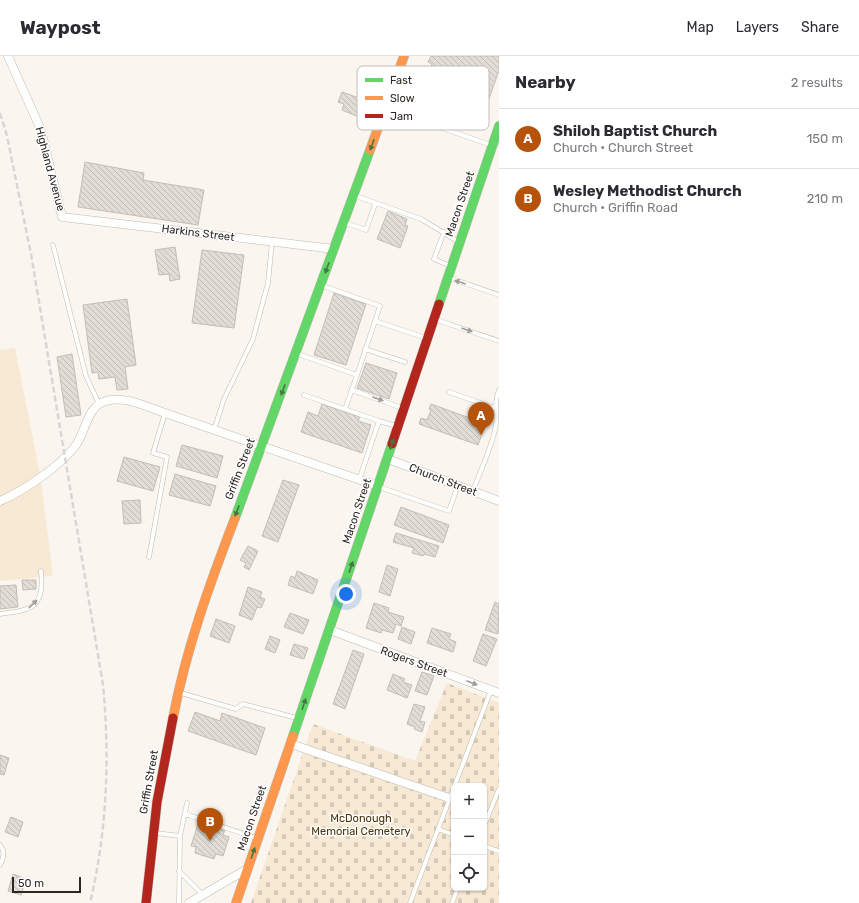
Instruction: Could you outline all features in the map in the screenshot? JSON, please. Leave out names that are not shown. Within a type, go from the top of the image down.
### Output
[{"type":"main road","name":"Griffin Street","points":[[400,66],[404,56]]},
{"type":"main road","name":"Macon Street","points":[[236,903],[388,459],[499,126]]},
{"type":"main road","name":"Griffin Street","points":[[146,903],[157,802],[178,692],[195,630],[215,569],[262,446],[377,130]]},
{"type":"street","name":"Highland Avenue","points":[[8,56],[41,130],[62,216]]},
{"type":"street","name":"Harkins Street","points":[[62,216],[334,249]]},
{"type":"street","points":[[0,501],[16,493],[44,475],[65,456],[76,445],[90,415],[99,404],[106,400],[119,400],[165,413],[378,486]]},
{"type":"street","name":"Church Street","points":[[388,459],[499,501]]},
{"type":"street","name":"Rogers Street","points":[[330,630],[497,692]]},
{"type":"street","points":[[291,744],[449,798]]},
{"type":"street","points":[[190,903],[247,869]]},
{"type":"lane","points":[[449,130],[492,145]]},
{"type":"lane","points":[[354,196],[421,219],[460,242]]},
{"type":"lane","points":[[344,222],[366,230],[375,204]]},
{"type":"lane","points":[[444,232],[434,259],[452,267]]},
{"type":"lane","points":[[214,430],[224,399],[253,339],[268,284],[272,242]]},
{"type":"lane","points":[[53,244],[86,376],[99,404]]},
{"type":"lane","points":[[448,278],[499,295]]},
{"type":"lane","points":[[321,286],[380,306],[345,409]]},
{"type":"lane","points":[[435,319],[499,342]]},
{"type":"lane","points":[[375,321],[428,339]]},
{"type":"lane","points":[[365,349],[406,362]]},
{"type":"lane","points":[[296,354],[356,375]]},
{"type":"lane","points":[[352,390],[405,408]]},
{"type":"lane","points":[[473,491],[490,448],[496,424],[495,402],[499,390]]},
{"type":"lane","points":[[449,392],[495,408]]},
{"type":"lane","points":[[304,395],[379,421],[398,426]]},
{"type":"lane","points":[[149,557],[167,457],[153,453],[165,413]]},
{"type":"lane","points":[[359,480],[379,421]]},
{"type":"lane","points":[[378,486],[449,511],[458,485]]},
{"type":"lane","points":[[0,614],[26,611],[36,603],[41,595],[41,571]]},
{"type":"lane","points":[[178,692],[236,709],[243,704],[299,719]]},
{"type":"lane","points":[[410,903],[449,798],[497,692]]},
{"type":"lane","points":[[487,819],[499,789]]},
{"type":"lane","points":[[178,903],[180,836],[187,803]]},
{"type":"lane","points":[[185,814],[258,838]]},
{"type":"lane","points":[[438,829],[451,834]]},
{"type":"lane","points":[[154,832],[180,836]]},
{"type":"lane","points":[[0,845],[3,850],[3,859],[0,865]]},
{"type":"lane","points":[[487,847],[499,851]]},
{"type":"lane","points":[[179,871],[203,895]]},
{"type":"lane","points":[[452,903],[457,891]]},
{"type":"green space","points":[[15,348],[40,474],[53,576],[0,581],[0,350]]},
{"type":"green space","name":"McDonough Memorial Cemetery","points":[[447,683],[499,703],[499,903],[251,903],[313,724],[415,761]]},
{"type":"building","points":[[431,56],[499,56],[499,73],[489,99],[489,66],[431,66],[432,64],[428,62]]},
{"type":"building","points":[[342,92],[357,97],[357,116],[342,110],[344,104],[338,102]]},
{"type":"building","points":[[85,162],[144,173],[143,180],[204,190],[198,225],[78,207]]},
{"type":"building","points":[[388,211],[407,219],[405,225],[408,226],[400,248],[377,239]]},
{"type":"building","points":[[175,247],[180,279],[170,281],[169,274],[159,275],[155,250]]},
{"type":"building","points":[[202,250],[244,255],[234,328],[192,323]]},
{"type":"building","points":[[334,293],[366,304],[346,365],[314,355]]},
{"type":"building","points":[[127,299],[136,365],[125,367],[128,389],[117,390],[115,377],[99,379],[98,372],[92,373],[83,305]]},
{"type":"building","points":[[72,354],[81,415],[66,417],[57,357]]},
{"type":"building","points":[[366,363],[397,373],[389,399],[357,388]]},
{"type":"building","points":[[322,404],[360,417],[358,421],[371,425],[362,453],[301,432],[308,412],[318,416]]},
{"type":"building","points":[[431,404],[486,424],[478,445],[419,424],[421,418],[427,420],[431,410],[429,409]]},
{"type":"building","points":[[182,445],[223,456],[217,478],[176,466]]},
{"type":"building","points":[[124,457],[160,467],[153,491],[117,481]]},
{"type":"building","points":[[175,474],[216,486],[210,506],[169,495]]},
{"type":"building","points":[[283,480],[299,485],[278,542],[262,536]]},
{"type":"building","points":[[140,500],[141,523],[124,524],[122,501]]},
{"type":"building","points":[[401,507],[449,525],[443,543],[394,525]]},
{"type":"building","points":[[396,533],[439,546],[435,557],[412,553],[414,548],[393,542]]},
{"type":"building","points":[[248,546],[258,551],[249,570],[244,567],[246,563],[240,560]]},
{"type":"building","points":[[387,565],[398,569],[390,596],[379,592]]},
{"type":"building","points":[[297,571],[318,580],[313,594],[288,585],[291,576],[295,578]]},
{"type":"building","points":[[22,580],[36,580],[36,589],[23,590]]},
{"type":"building","points":[[16,585],[18,607],[0,609],[0,586]]},
{"type":"building","points":[[248,587],[262,592],[260,597],[265,599],[261,608],[257,607],[252,620],[239,615]]},
{"type":"building","points":[[495,602],[499,604],[498,634],[485,630]]},
{"type":"building","points":[[374,603],[389,608],[388,612],[404,617],[401,626],[396,624],[393,633],[382,630],[381,633],[366,628]]},
{"type":"building","points":[[290,613],[309,620],[303,634],[284,627]]},
{"type":"building","points":[[216,619],[235,626],[229,643],[210,636]]},
{"type":"building","points":[[402,627],[415,632],[411,644],[398,639]]},
{"type":"building","points":[[432,628],[451,634],[449,639],[456,642],[453,652],[427,643]]},
{"type":"building","points":[[483,634],[497,639],[486,666],[473,661]]},
{"type":"building","points":[[270,636],[280,640],[275,653],[265,649]]},
{"type":"building","points":[[294,644],[308,648],[304,659],[290,655]]},
{"type":"building","points":[[353,650],[364,654],[345,709],[333,704]]},
{"type":"building","points":[[422,672],[434,676],[427,695],[415,691]]},
{"type":"building","points":[[393,674],[405,679],[403,682],[412,685],[407,698],[387,690]]},
{"type":"building","points":[[414,704],[425,707],[420,721],[425,722],[422,732],[407,724]]},
{"type":"building","points":[[195,712],[220,721],[222,713],[265,728],[256,755],[188,731]]},
{"type":"building","points":[[0,755],[9,758],[4,775],[0,774]]},
{"type":"building","points":[[11,817],[23,822],[18,837],[5,832]]},
{"type":"building","points":[[199,821],[225,830],[223,835],[229,837],[223,856],[216,854],[214,859],[195,853],[196,847],[191,846]]},
{"type":"building","points":[[13,874],[26,879],[21,895],[8,891]]},
{"type":"railway","points":[[0,113],[7,136],[31,254],[103,685],[106,740],[106,795],[100,849],[90,903]]},
{"type":"traffic: fast","points":[[439,304],[499,126]]},
{"type":"traffic: fast","points":[[235,518],[370,150]]},
{"type":"traffic: fast","points":[[293,736],[392,444]]},
{"type":"traffic: slow","points":[[400,66],[404,56]]},
{"type":"traffic: slow","points":[[370,150],[377,130]]},
{"type":"traffic: slow","points":[[173,718],[178,692],[192,642],[208,592],[235,518]]},
{"type":"traffic: slow","points":[[236,903],[293,736]]},
{"type":"traffic: jam","points":[[392,444],[439,304]]},
{"type":"traffic: jam","points":[[146,903],[157,802],[173,718]]},
{"type":"place","name":"Shiloh Baptist Church","points":[[481,435]]},
{"type":"place","name":"Wesley Methodist Church","points":[[210,841]]}]
